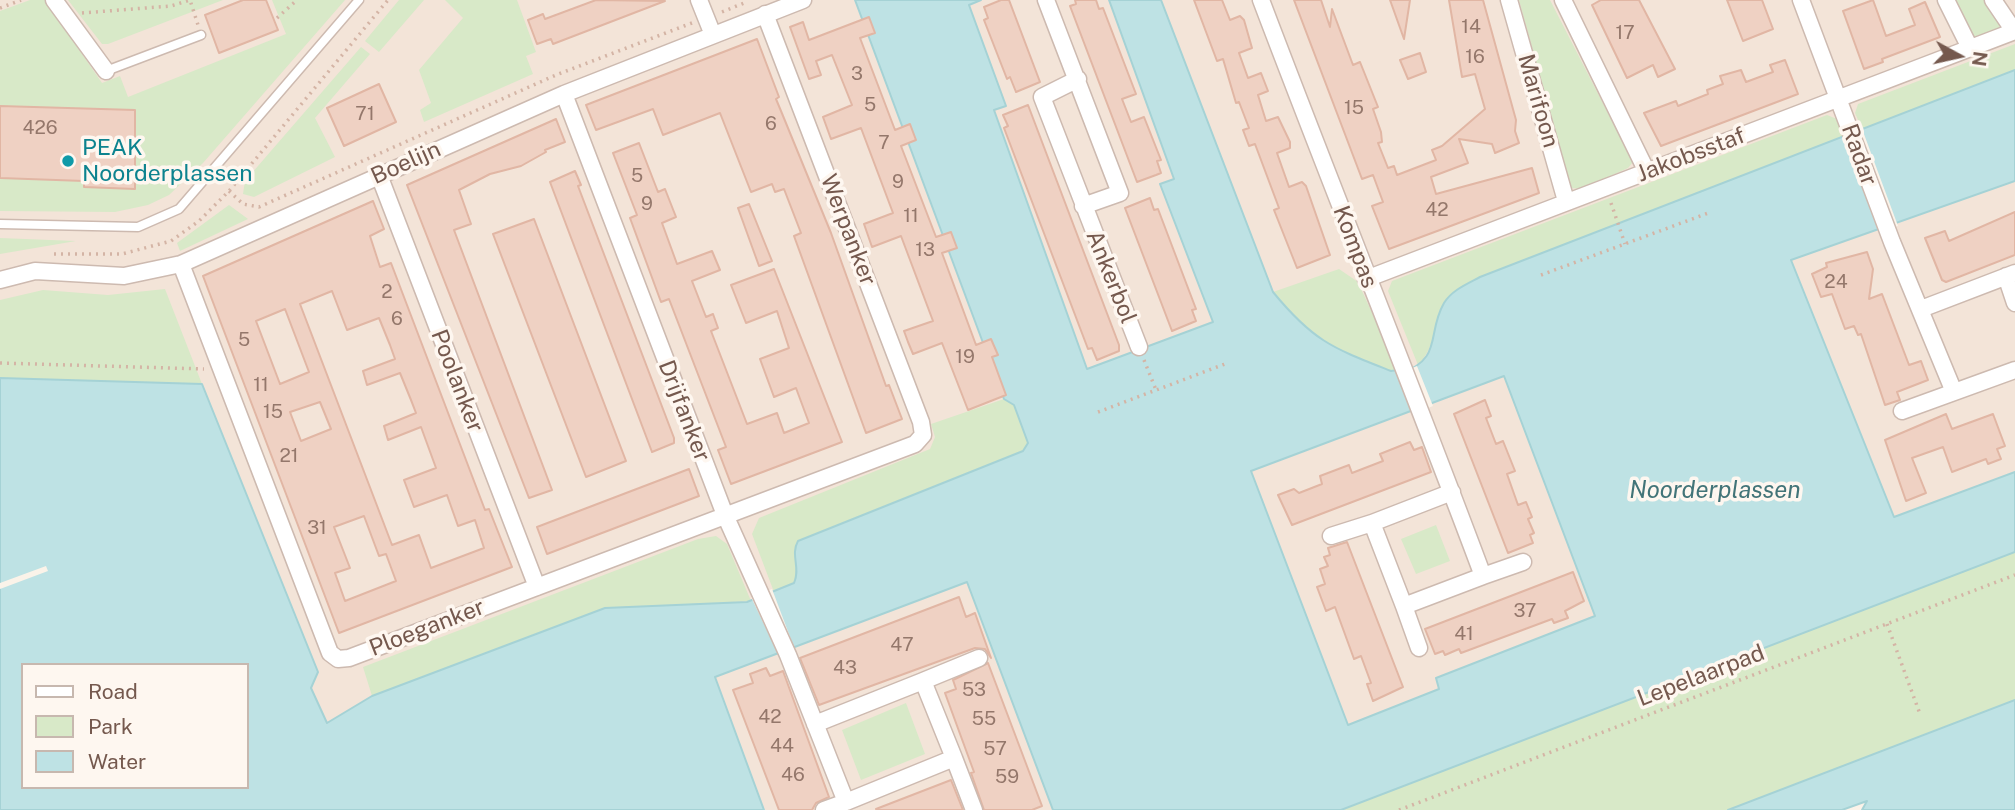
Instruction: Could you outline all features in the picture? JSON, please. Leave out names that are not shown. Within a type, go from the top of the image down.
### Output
[{"type":"street","points":[[54,0],[106,71]]},
{"type":"street","points":[[699,0],[713,35]]},
{"type":"street","name":"Boelijn","points":[[0,280],[36,271],[124,276],[181,264],[564,94],[803,0]]},
{"type":"street","name":"Ankerbol","points":[[1046,0],[1121,192],[1083,206]]},
{"type":"street","name":"Kompas","points":[[1261,0],[1366,279],[1407,370],[1483,576]]},
{"type":"street","name":"Marifoon","points":[[1509,0],[1566,201]]},
{"type":"street","points":[[1563,0],[1647,172]]},
{"type":"street","name":"Radar","points":[[1801,0],[1892,242],[1954,392]]},
{"type":"street","points":[[1946,0],[1970,48]]},
{"type":"street","points":[[1993,0],[2014,31]]},
{"type":"street","name":"Werpanker","points":[[765,14],[921,422],[923,435],[915,444]]},
{"type":"street","name":"Jakobsstaf","points":[[1366,279],[2014,31]]},
{"type":"street","name":"Ankerbol","points":[[1077,79],[1042,97],[1139,347]]},
{"type":"street","name":"Drijfanker","points":[[564,94],[724,515],[756,591],[788,655],[846,802]]},
{"type":"street","name":"Poolanker","points":[[379,175],[537,587]]},
{"type":"street","name":"Ploeganker","points":[[181,264],[330,653],[338,659],[349,658],[915,444]]},
{"type":"street","points":[[1921,309],[2010,275],[2015,303]]},
{"type":"street","points":[[1902,411],[2015,370]]},
{"type":"street","points":[[1331,536],[1452,492]]},
{"type":"street","points":[[1372,523],[1419,648]]},
{"type":"street","points":[[1404,606],[1523,562]]},
{"type":"street","points":[[815,724],[979,658]]},
{"type":"street","points":[[923,681],[974,810]]},
{"type":"street","points":[[824,810],[954,758]]},
{"type":"lane","points":[[0,225],[138,228],[179,209],[359,0]]},
{"type":"lane","points":[[106,71],[201,35]]},
{"type":"path","points":[[0,8],[21,0]]},
{"type":"path","points":[[65,14],[171,6],[190,0],[201,35]]},
{"type":"path","points":[[277,18],[297,0]]},
{"type":"path","points":[[43,253],[122,254],[171,241],[199,221],[229,191],[388,0]]},
{"type":"path","name":"Boelijn","points":[[229,191],[243,204],[259,207],[556,75],[753,0]]},
{"type":"path","points":[[1611,203],[1625,244]]},
{"type":"path","points":[[1541,275],[1711,212]]},
{"type":"path","points":[[1139,347],[1156,390]]},
{"type":"path","points":[[0,363],[223,369]]},
{"type":"path","points":[[1098,412],[1225,365]]},
{"type":"path","name":"Lepelaarpad","points":[[1399,810],[2015,575]]},
{"type":"path","points":[[1886,624],[1920,714]]},
{"type":"shaded area","points":[[0,0],[2015,0],[2015,501],[1216,810],[0,810]]},
{"type":"green space","points":[[30,0],[45,0],[102,83],[120,76],[128,97],[286,34],[272,0],[345,0],[203,163],[169,195],[148,205],[115,212],[0,211],[0,11]]},
{"type":"green space","points":[[68,0],[223,0],[102,44]]},
{"type":"green space","points":[[399,0],[424,0],[379,52],[365,41]]},
{"type":"green space","points":[[445,0],[517,0],[536,52],[526,56],[533,74],[424,122],[420,110],[431,103],[419,70],[463,18]]},
{"type":"green space","points":[[1519,0],[1550,0],[1633,162],[1628,168],[1582,189],[1571,188]]},
{"type":"green space","points":[[1953,0],[1985,0],[2002,23],[2000,29],[1970,38]]},
{"type":"green space","points":[[2015,44],[2015,70],[1862,129],[1855,113],[1858,104]]},
{"type":"green space","points":[[361,47],[370,54],[315,118],[335,157],[254,197],[243,194],[245,181]]},
{"type":"green space","points":[[1827,115],[1837,119],[1843,137],[1473,281],[1455,294],[1445,306],[1429,349],[1418,365],[1388,291],[1392,281]]},
{"type":"green space","points":[[229,205],[248,219],[180,251],[177,243]]},
{"type":"green space","points":[[0,238],[76,241],[0,254]]},
{"type":"green space","points":[[1339,269],[1358,282],[1398,370],[1391,371],[1326,342],[1287,309],[1273,292]]},
{"type":"green space","points":[[165,289],[202,384],[0,378],[0,300],[43,290],[108,295]]},
{"type":"green space","points":[[1004,399],[1014,404],[1028,444],[1023,451],[798,541],[794,583],[774,592],[752,534],[759,518],[930,449],[935,437],[931,424]]},
{"type":"green space","points":[[1436,525],[1450,561],[1416,574],[1401,539]]},
{"type":"green space","points":[[716,536],[727,544],[751,601],[605,609],[372,696],[363,667],[698,539]]},
{"type":"green space","points":[[2015,552],[2015,700],[1728,810],[1341,810]]},
{"type":"green space","points":[[906,703],[925,754],[861,780],[842,730]]},
{"type":"water","name":"Noorderplassen","points":[[855,0],[981,0],[969,5],[1006,106],[994,110],[1087,369],[1213,322],[1160,184],[1174,179],[1109,0],[1161,0],[1273,292],[1287,309],[1326,342],[1391,371],[1398,370],[1400,374],[1414,368],[1429,353],[1439,314],[1447,298],[1480,277],[2015,70],[2015,181],[1791,260],[1894,517],[2015,472],[2015,552],[1341,810],[1053,810],[967,582],[715,677],[764,810],[0,810],[0,378],[202,384],[318,672],[311,688],[327,723],[372,696],[605,608],[747,602],[794,583],[798,541],[1023,451],[1028,443],[1014,405],[1004,399]],"holes":[[[1504,376],[1595,616],[1436,678],[1439,689],[1348,725],[1251,471]]]},
{"type":"water","points":[[2015,700],[2015,810],[1862,810],[1867,801],[1842,810],[1728,810]]},
{"type":"pier","points":[[1861,126],[1898,226],[1881,232],[1843,133]]},
{"type":"pier","points":[[1417,366],[1433,406],[1415,413],[1400,373]]},
{"type":"pier","points":[[46,566],[48,571],[0,589],[0,583]]},
{"type":"pier","points":[[772,589],[795,650],[779,656],[751,597]]},
{"type":"building","points":[[243,0],[266,0],[278,30],[219,53],[205,15]]},
{"type":"building","points":[[596,0],[665,1],[553,44],[551,39],[537,44],[528,20],[543,14],[545,19]]},
{"type":"building","points":[[1001,0],[1009,0],[1040,82],[1016,92],[1010,77],[1007,79],[984,20],[988,18],[984,7]]},
{"type":"building","points":[[1075,0],[1096,0],[1099,9],[1103,8],[1136,94],[1122,99],[1131,122],[1144,117],[1161,160],[1157,161],[1161,173],[1137,182],[1070,6],[1076,4]]},
{"type":"building","points":[[1194,0],[1222,0],[1230,20],[1240,16],[1244,20],[1252,48],[1239,53],[1248,78],[1261,73],[1268,91],[1258,95],[1266,121],[1278,117],[1290,142],[1290,148],[1277,153],[1289,187],[1302,182],[1306,186],[1330,255],[1297,268],[1274,210],[1279,208],[1255,144],[1249,146],[1243,130],[1249,128],[1239,102],[1236,103],[1223,59],[1217,61]]},
{"type":"building","points":[[1294,0],[1321,0],[1330,27],[1332,9],[1353,65],[1360,62],[1378,107],[1373,109],[1381,132],[1382,142],[1378,143],[1388,168],[1394,166],[1397,175],[1436,160],[1432,150],[1442,146],[1485,109],[1475,74],[1462,77],[1449,0],[1483,0],[1516,120],[1515,131],[1519,143],[1495,153],[1492,144],[1459,139],[1468,163],[1431,177],[1436,194],[1532,168],[1539,193],[1389,249],[1372,206],[1383,202],[1373,175],[1362,179]]},
{"type":"building","points":[[1390,0],[1410,0],[1404,39]]},
{"type":"building","points":[[1601,0],[1639,0],[1675,69],[1658,77],[1653,65],[1627,78],[1592,5]]},
{"type":"building","points":[[1727,0],[1762,0],[1773,29],[1743,41]]},
{"type":"building","points":[[1873,0],[1886,36],[1915,25],[1909,9],[1925,2],[1940,37],[1882,59],[1883,62],[1864,69],[1843,11]]},
{"type":"building","points":[[869,17],[875,33],[860,38],[895,130],[910,124],[916,140],[901,146],[936,237],[951,232],[957,248],[942,253],[976,345],[991,339],[998,355],[992,357],[1006,395],[968,410],[942,343],[913,354],[908,342],[904,331],[933,321],[901,236],[872,247],[864,224],[893,213],[861,128],[831,139],[823,117],[852,105],[832,55],[816,61],[821,75],[809,79],[790,27],[803,22],[809,40]]},
{"type":"building","points":[[757,39],[779,97],[776,99],[831,233],[886,386],[889,385],[902,419],[866,433],[794,236],[801,233],[784,189],[775,192],[772,184],[751,192],[720,113],[663,135],[653,109],[596,130],[586,105]]},
{"type":"building","points":[[1420,53],[1426,72],[1408,79],[1400,60]]},
{"type":"building","points":[[1785,60],[1798,94],[1661,146],[1644,113],[1676,101],[1678,106],[1708,94],[1707,90],[1723,84],[1720,76],[1741,70],[1746,82],[1773,72],[1770,65]]},
{"type":"building","points":[[379,84],[396,122],[344,146],[327,108]]},
{"type":"building","points":[[1028,105],[1119,345],[1119,351],[1097,360],[1092,348],[1088,349],[1004,128],[1008,126],[1003,115]]},
{"type":"building","name":"PEAK Noorderplassen","points":[[0,106],[135,110],[135,189],[84,187],[84,181],[0,178]]},
{"type":"building","points":[[556,119],[565,142],[545,150],[546,152],[521,166],[490,174],[459,190],[471,224],[454,230],[552,490],[529,498],[407,185]]},
{"type":"building","points":[[639,143],[658,192],[665,189],[676,217],[662,223],[677,264],[712,251],[720,270],[692,281],[706,317],[713,314],[718,328],[711,331],[747,424],[777,413],[784,433],[809,423],[796,388],[774,397],[760,359],[789,348],[777,311],[746,323],[731,285],[774,269],[842,442],[731,484],[718,450],[726,447],[669,299],[661,302],[630,218],[637,215],[613,153]]},
{"type":"building","points":[[575,171],[581,185],[578,186],[674,438],[674,443],[652,452],[550,182]]},
{"type":"building","points":[[1150,198],[1154,210],[1158,209],[1196,309],[1192,310],[1196,321],[1172,331],[1125,208]]},
{"type":"building","points":[[373,201],[384,229],[370,236],[380,267],[391,263],[485,510],[489,509],[512,567],[339,633],[203,276]],"holes":[[[332,291],[347,330],[379,318],[395,359],[363,371],[367,385],[400,373],[416,413],[384,426],[388,440],[421,427],[436,468],[404,480],[414,507],[447,495],[458,526],[475,520],[484,548],[431,568],[419,535],[392,545],[300,304]],[[285,309],[309,372],[280,384],[256,321]],[[320,402],[331,429],[301,441],[290,412]],[[364,516],[379,556],[386,554],[396,581],[345,601],[335,573],[350,568],[334,527]]]},
{"type":"building","points":[[749,204],[772,261],[759,266],[738,208]]},
{"type":"building","points":[[2015,212],[2015,255],[1946,282],[1942,280],[1925,238],[1945,231],[1949,241]]},
{"type":"building","points":[[534,219],[626,461],[586,477],[493,234]]},
{"type":"building","points":[[1867,252],[1873,269],[1869,299],[1882,294],[1909,365],[1921,361],[1928,380],[1897,392],[1900,400],[1885,405],[1861,334],[1858,335],[1854,326],[1845,329],[1832,294],[1821,297],[1812,274],[1827,267],[1826,263]]},
{"type":"building","points":[[1485,400],[1491,416],[1486,418],[1496,444],[1503,441],[1515,471],[1507,474],[1518,505],[1526,502],[1532,517],[1528,519],[1534,533],[1530,535],[1533,543],[1508,553],[1454,414]]},
{"type":"building","points":[[1946,414],[1952,429],[1993,414],[2005,446],[1997,449],[2001,459],[1988,464],[1986,459],[1952,472],[1943,447],[1912,458],[1926,493],[1906,501],[1885,440]]},
{"type":"building","points":[[1410,442],[1414,450],[1422,447],[1431,472],[1292,525],[1278,495],[1294,489],[1299,493],[1322,484],[1320,476],[1349,465],[1352,473],[1383,461],[1380,454]]},
{"type":"building","points":[[689,469],[699,496],[547,554],[537,527]]},
{"type":"building","points":[[1347,542],[1403,687],[1373,701],[1367,684],[1371,683],[1361,656],[1354,659],[1335,607],[1326,611],[1317,587],[1325,584],[1320,569],[1328,566],[1324,557],[1330,555],[1328,548]]},
{"type":"building","points":[[1573,572],[1584,601],[1565,611],[1568,618],[1554,623],[1552,619],[1461,653],[1459,649],[1445,655],[1443,651],[1435,654],[1425,629]]},
{"type":"building","points":[[959,597],[966,617],[975,613],[991,658],[985,649],[975,648],[819,705],[800,658]]},
{"type":"building","points":[[988,663],[1042,806],[1032,810],[984,810],[971,773],[974,772],[945,693],[956,689],[953,680]]},
{"type":"building","points":[[766,668],[770,676],[783,671],[829,797],[816,803],[812,810],[779,810],[733,690],[753,683],[750,674]]},
{"type":"building","points":[[951,780],[963,810],[876,809]]},
{"type":"place","name":"PEAK Noorderplassen","points":[[68,161]]}]
